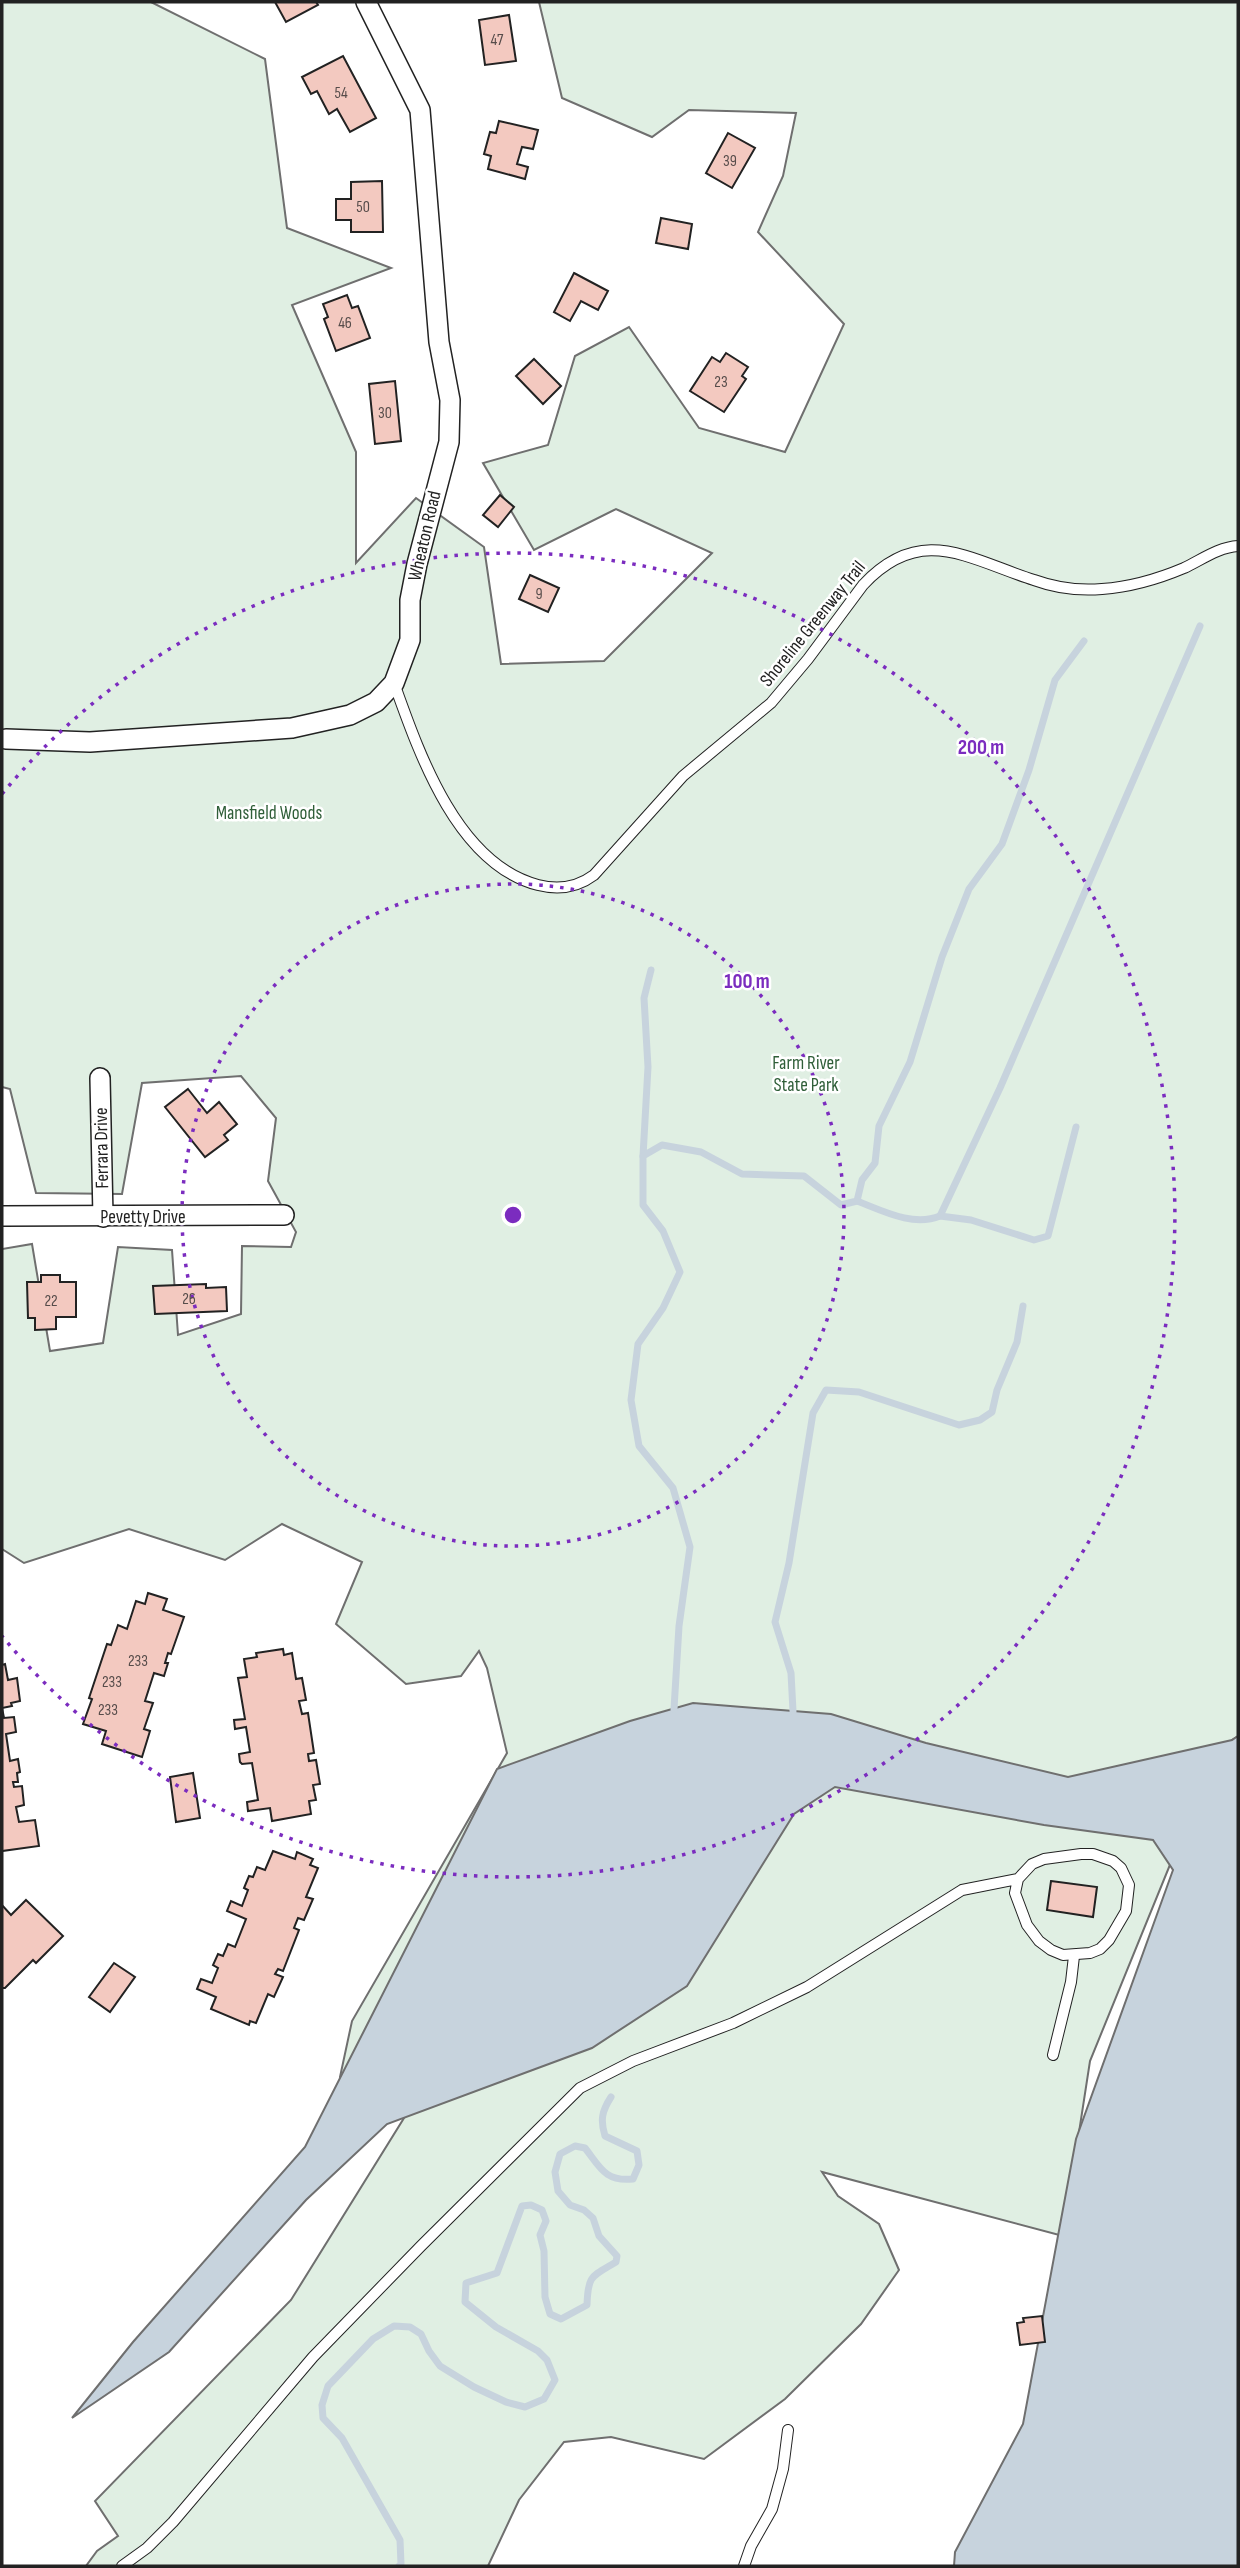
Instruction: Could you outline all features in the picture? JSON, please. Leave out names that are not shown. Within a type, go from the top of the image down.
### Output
[{"type":"street","name":"Wheaton Road","points":[[6,739],[90,742],[292,728],[350,715],[376,702],[394,683],[410,640],[410,600],[449,442],[450,400],[439,342],[420,110],[366,2]]},
{"type":"street","name":"Ferrara Drive","points":[[100,1078],[103,1217]]},
{"type":"street","name":"Pevetty Drive","points":[[2,1216],[284,1215]]},
{"type":"lane","name":"Shoreline Greenway Trail","points":[[394,683],[428,772],[469,835],[491,858],[518,878],[554,887],[578,885],[594,875],[683,776],[771,703],[802,667],[863,585],[894,559],[924,550],[947,551],[992,563],[1033,580],[1084,590],[1147,581],[1238,546]]},
{"type":"lane","points":[[1093,1854],[1114,1861],[1121,1868],[1129,1885],[1126,1911],[1109,1940],[1100,1949],[1074,1956],[1063,1955],[1039,1941],[1027,1925],[1015,1893],[1018,1879],[1032,1864],[1062,1855],[1093,1854]]},
{"type":"lane","points":[[122,2566],[147,2548],[173,2522],[331,2339],[580,2088],[634,2061],[733,2022],[807,1987],[962,1890],[1018,1879]]},
{"type":"lane","points":[[1053,2055],[1071,1982],[1074,1956]]},
{"type":"lane","points":[[744,2566],[751,2546],[772,2509],[783,2469],[788,2430]]},
{"type":"green space","name":"Farm River State Park","points":[[2,2],[151,2],[265,59],[287,228],[391,268],[292,305],[356,452],[356,563],[416,498],[484,547],[501,664],[604,661],[712,553],[616,509],[534,550],[483,463],[548,445],[575,356],[629,327],[699,428],[785,452],[844,324],[758,232],[783,176],[796,113],[689,110],[652,137],[562,98],[539,2],[1238,2],[1238,1736],[1232,1740],[1176,1850],[1090,2061],[1063,2236],[822,2172],[838,2196],[879,2224],[899,2270],[861,2324],[785,2399],[704,2459],[611,2437],[564,2442],[519,2500],[488,2566],[86,2566],[97,2551],[118,2536],[95,2501],[291,2300],[404,2118],[340,2077],[352,2021],[507,1753],[487,1668],[479,1651],[461,1676],[406,1684],[336,1624],[362,1562],[282,1524],[225,1560],[129,1529],[24,1563],[2,1549],[2,1249],[32,1244],[50,1351],[103,1343],[118,1247],[172,1250],[178,1335],[241,1314],[242,1246],[291,1247],[296,1232],[268,1181],[276,1118],[241,1076],[142,1083],[122,1194],[36,1193],[10,1089],[2,1087]]},
{"type":"shaded area","points":[[693,1703],[831,1714],[926,1743],[1068,1777],[1232,1740],[1238,1736],[1238,2566],[954,2566],[955,2552],[1023,2424],[1076,2139],[1173,1870],[1153,1840],[1044,1825],[835,1787],[794,1814],[687,1986],[592,2048],[387,2124],[306,2200],[169,2352],[72,2418],[133,2342],[305,2147],[497,1769],[630,1721]]},
{"type":"building","points":[[275,2],[316,2],[318,5],[286,22]]},
{"type":"building","points":[[509,15],[516,61],[485,65],[479,20]]},
{"type":"building","points":[[343,56],[376,118],[350,132],[337,109],[329,114],[317,91],[311,94],[302,77]]},
{"type":"building","points":[[499,121],[538,130],[533,149],[522,147],[517,164],[528,167],[525,179],[488,169],[491,156],[484,154],[490,132],[496,133]]},
{"type":"building","points":[[728,133],[755,148],[732,188],[706,173]]},
{"type":"building","points":[[382,181],[383,232],[351,232],[351,220],[336,220],[336,199],[351,199],[351,182]]},
{"type":"building","points":[[661,218],[692,224],[688,249],[656,243]]},
{"type":"building","points":[[574,273],[608,291],[598,310],[581,301],[570,321],[554,312]]},
{"type":"building","points":[[347,295],[352,308],[358,306],[370,338],[336,351],[324,319],[328,317],[323,304]]},
{"type":"building","points":[[726,353],[748,367],[742,376],[746,379],[724,412],[690,391],[712,357],[720,362]]},
{"type":"building","points":[[534,359],[561,386],[543,404],[516,376]]},
{"type":"building","points":[[395,381],[401,441],[375,444],[369,384]]},
{"type":"building","points":[[500,495],[514,507],[498,527],[483,515]]},
{"type":"building","points":[[530,575],[559,588],[548,612],[519,599]]},
{"type":"building","points":[[188,1089],[207,1113],[219,1102],[237,1124],[224,1135],[228,1140],[205,1157],[165,1107]]},
{"type":"building","points":[[41,1275],[60,1275],[60,1282],[76,1282],[76,1317],[56,1317],[56,1329],[35,1330],[35,1318],[28,1318],[27,1282],[41,1282]]},
{"type":"building","points":[[206,1284],[206,1288],[226,1287],[227,1311],[155,1314],[153,1286]]},
{"type":"building","points":[[148,1593],[167,1599],[163,1610],[184,1617],[171,1654],[168,1653],[164,1676],[154,1673],[145,1701],[153,1703],[144,1729],[150,1731],[142,1757],[102,1744],[106,1731],[83,1724],[107,1644],[111,1645],[118,1625],[127,1629],[136,1601],[145,1604]]},
{"type":"building","points":[[283,1649],[284,1655],[292,1653],[296,1679],[302,1678],[306,1700],[299,1701],[302,1714],[308,1713],[314,1753],[308,1754],[309,1761],[316,1760],[320,1784],[313,1785],[316,1800],[309,1801],[311,1814],[272,1821],[270,1808],[248,1811],[247,1802],[258,1800],[252,1763],[240,1762],[239,1754],[250,1752],[246,1727],[235,1729],[234,1720],[245,1719],[238,1678],[247,1677],[244,1659],[257,1657],[256,1653]]},
{"type":"building","points":[[5,1664],[8,1680],[17,1678],[20,1701],[2,1708],[2,1665]]},
{"type":"building","points":[[2,1708],[4,1718],[14,1717],[16,1732],[6,1734],[10,1761],[18,1759],[20,1772],[17,1773],[18,1782],[13,1782],[14,1787],[22,1786],[24,1805],[16,1807],[19,1822],[35,1820],[39,1846],[2,1851]]},
{"type":"building","points":[[193,1773],[200,1818],[176,1822],[170,1777]]},
{"type":"building","points":[[273,1851],[295,1859],[297,1852],[313,1859],[310,1865],[318,1868],[306,1897],[313,1899],[304,1920],[298,1918],[294,1928],[299,1930],[283,1971],[278,1969],[275,1974],[283,1977],[274,1997],[268,1994],[256,2023],[250,2021],[249,2025],[211,2009],[216,1997],[197,1989],[201,1979],[212,1983],[218,1968],[213,1965],[218,1954],[223,1956],[228,1944],[235,1947],[246,1919],[227,1911],[231,1901],[242,1906],[248,1890],[244,1888],[249,1876],[253,1877],[257,1867],[265,1870]]},
{"type":"building","points":[[1051,1881],[1097,1887],[1093,1917],[1047,1910]]},
{"type":"building","points":[[26,1900],[63,1936],[36,1963],[33,1960],[2,1988],[2,1905],[11,1915]]},
{"type":"building","points":[[114,1963],[135,1977],[110,2012],[89,1997]]},
{"type":"building","points":[[1042,2316],[1045,2342],[1020,2345],[1017,2323],[1024,2322],[1023,2318]]},
{"type":"waterway","points":[[857,1201],[909,1219],[940,1216],[1000,1088],[1200,626]]},
{"type":"waterway","points":[[674,1709],[679,1626],[690,1547],[673,1488],[639,1446],[631,1400],[638,1344],[663,1308],[680,1272],[663,1231],[643,1205],[643,1156],[662,1145],[701,1152],[742,1174],[804,1176],[841,1205],[857,1201],[862,1180],[875,1163],[879,1126],[910,1062],[942,957],[969,889],[1002,844],[1029,770],[1055,680],[1084,641]]},
{"type":"waterway","points":[[643,1156],[648,1067],[644,998],[651,970]]},
{"type":"waterway","points":[[940,1216],[971,1220],[1034,1240],[1048,1236],[1076,1127]]},
{"type":"waterway","points":[[793,1711],[791,1673],[775,1622],[789,1563],[813,1413],[826,1390],[859,1392],[959,1425],[980,1420],[992,1412],[997,1390],[1017,1342],[1023,1306]]},
{"type":"waterway","points":[[399,2566],[400,2540],[342,2438],[323,2418],[322,2405],[328,2386],[373,2339],[394,2326],[410,2327],[421,2334],[440,2366],[474,2387],[506,2402],[525,2407],[544,2399],[555,2380],[547,2360],[538,2351],[496,2327],[465,2302],[466,2283],[497,2273],[522,2206],[531,2205],[542,2210],[546,2221],[540,2235],[544,2251],[545,2297],[550,2314],[561,2319],[587,2305],[588,2288],[592,2278],[616,2262],[617,2256],[599,2236],[593,2218],[584,2210],[570,2205],[558,2191],[555,2172],[560,2154],[575,2146],[585,2148],[609,2176],[633,2179],[639,2165],[637,2151],[605,2136],[603,2130],[602,2120],[611,2097]]},
{"type":"park label","name":"Mansfield Woods","points":[[269,813]]}]
